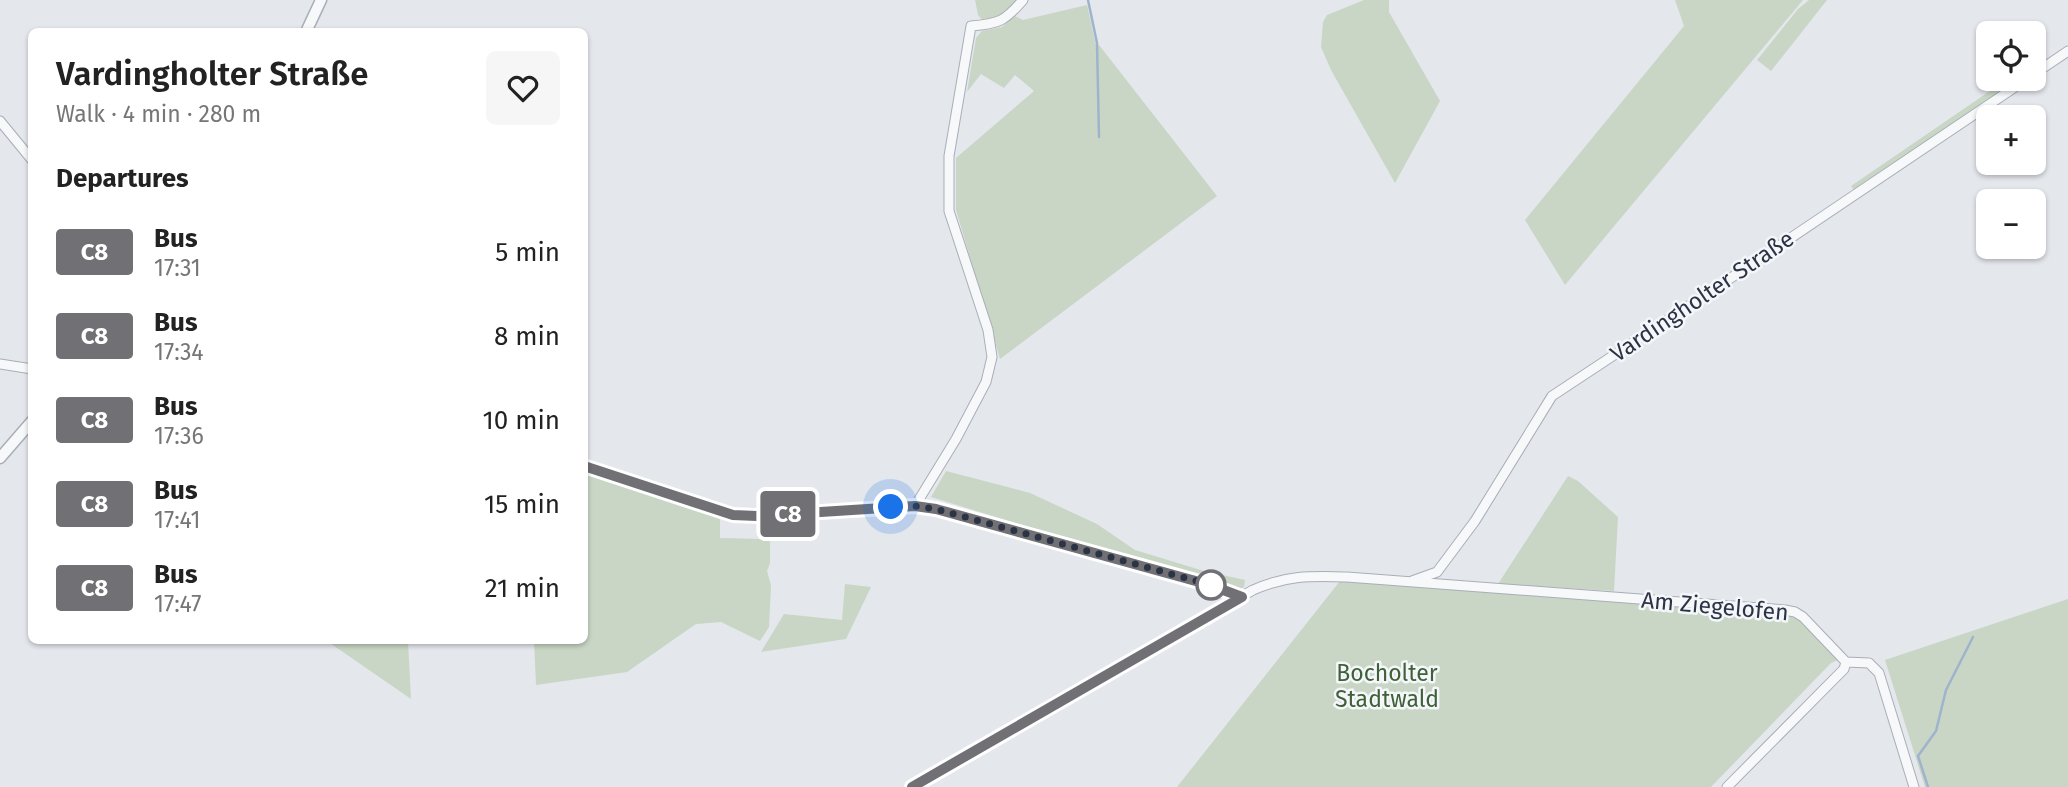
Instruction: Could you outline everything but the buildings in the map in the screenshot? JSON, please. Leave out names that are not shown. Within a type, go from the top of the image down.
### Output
[{"type":"street","points":[[308,28],[321,0]]},
{"type":"street","points":[[915,506],[956,439],[986,382],[992,357],[988,330],[949,211],[949,156],[971,26],[995,25],[1009,17],[1023,0]]},
{"type":"street","points":[[2046,66],[2068,51]]},
{"type":"street","name":"Vardingholter Straße","points":[[1437,572],[1475,521],[1552,396],[2009,91]]},
{"type":"street","points":[[0,121],[28,155]]},
{"type":"street","points":[[0,365],[28,368]]},
{"type":"street","points":[[0,458],[28,426]]},
{"type":"street","points":[[588,467],[733,515],[757,516],[915,506],[936,509],[1197,581],[1242,597]]},
{"type":"street","points":[[912,787],[1274,580],[1311,576],[1407,583],[1437,572]]},
{"type":"street","points":[[1437,572],[1434,579],[1439,585]]},
{"type":"street","name":"Am Ziegelofen","points":[[1407,583],[1795,612],[1846,662],[1869,663],[1879,673],[1914,787]]},
{"type":"street","points":[[1727,787],[1843,669],[1846,662]]},
{"type":"green space","points":[[975,0],[1017,0],[998,17],[983,21],[978,15]]},
{"type":"green space","points":[[1364,0],[1389,0],[1389,12],[1440,101],[1395,183],[1331,70],[1321,47],[1323,22],[1327,15]]},
{"type":"green space","points":[[1675,0],[1803,0],[1565,285],[1525,220],[1684,26]]},
{"type":"green space","points":[[1809,0],[1827,0],[1771,71],[1757,60],[1798,9]]},
{"type":"green space","points":[[1087,5],[1096,46],[1099,45],[1217,196],[1000,359],[956,210],[956,158],[1034,91],[1015,75],[1004,88],[981,74],[967,92],[976,38],[982,31],[1002,27],[1015,16],[1023,20]]},
{"type":"green space","points":[[2004,91],[1983,105],[1976,105],[1976,109],[1854,190],[1851,186],[1987,93]]},
{"type":"green space","points":[[946,471],[1030,493],[1097,524],[1135,550],[1204,571],[1245,580],[1244,587],[1237,591],[931,497]]},
{"type":"green space","points":[[588,473],[720,518],[720,538],[770,539],[770,563],[767,571],[771,585],[769,627],[760,641],[721,622],[696,624],[627,672],[536,685],[534,644],[588,644]]},
{"type":"green space","points":[[1568,476],[1578,481],[1618,517],[1614,591],[1498,584]]},
{"type":"green space","name":"Bocholter Stadtwald","points":[[1340,581],[1789,613],[1799,618],[1840,659],[1831,663],[1711,787],[1177,787]]},
{"type":"green space","points":[[845,584],[871,587],[846,639],[761,652],[784,614],[842,620]]},
{"type":"green space","points":[[2068,599],[2068,787],[1925,787],[1885,660]]},
{"type":"green space","points":[[331,644],[408,644],[411,699]]},
{"type":"waterway","points":[[1088,0],[1097,43],[1099,137]]},
{"type":"waterway","points":[[1928,787],[1918,756],[1936,731],[1946,690],[1973,637]]},
{"type":"bus line","name":"C8","points":[[588,467],[713,511],[733,515],[757,516],[915,506],[936,509],[1210,585],[1242,597],[912,787]]},
{"type":"route","points":[[891,507],[936,509],[1211,585]]}]
